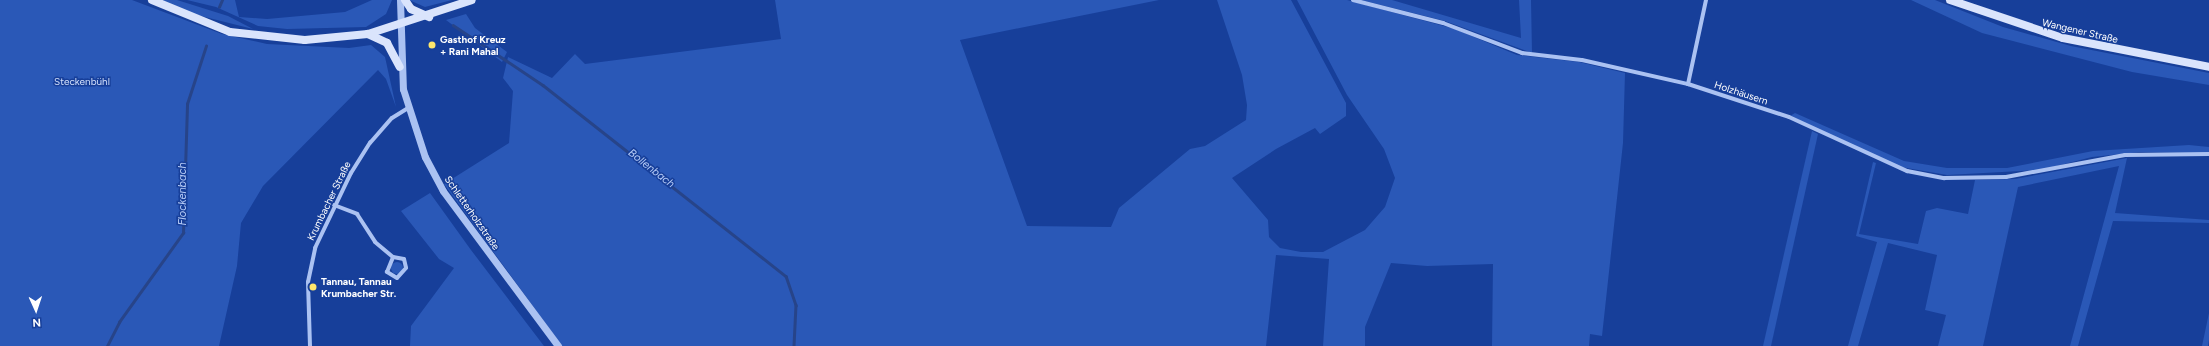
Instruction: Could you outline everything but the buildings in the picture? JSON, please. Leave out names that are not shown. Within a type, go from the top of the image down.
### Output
[{"type":"main road","points":[[152,0],[206,24],[251,36],[305,40],[368,34],[429,17],[472,0]]},
{"type":"main road","points":[[405,0],[412,9],[429,17]]},
{"type":"main road","name":"Wangener Straße","points":[[1950,0],[2063,38],[2209,67]]},
{"type":"main road","points":[[368,34],[387,43],[400,66]]},
{"type":"street","name":"Schletterholzstraße","points":[[400,0],[398,26],[400,66],[408,108],[425,157],[443,191],[558,346]]},
{"type":"street","name":"Holzhäusern","points":[[1353,0],[1450,25],[1522,53],[1582,60],[1688,84],[1789,117],[1880,161],[1907,171],[1944,178],[2026,174],[2125,155],[2209,154]]},
{"type":"street","points":[[1688,84],[1706,0]]},
{"type":"street","name":"Krumbacher Straße","points":[[310,346],[308,282],[315,248],[334,205],[370,143],[392,118],[408,108]]},
{"type":"street","points":[[334,205],[357,214],[375,242],[393,257],[400,257],[406,263],[404,272],[397,278],[387,272],[393,257]]},
{"type":"green space","name":"Steckenbühl","points":[[0,0],[132,0],[222,34],[267,44],[349,48],[371,45],[385,57],[396,107],[386,79],[378,70],[263,186],[241,223],[237,266],[219,346],[0,346]]},
{"type":"green space","points":[[162,0],[177,0],[228,16],[253,29],[193,14]]},
{"type":"green space","points":[[187,0],[235,0],[239,17],[267,19],[345,12],[372,0],[392,0],[386,14],[366,27],[287,29],[258,26],[216,7]]},
{"type":"green space","points":[[409,0],[452,0],[425,7]]},
{"type":"green space","points":[[775,0],[1159,0],[960,40],[1027,226],[1111,227],[1119,208],[1190,149],[1205,146],[1246,120],[1247,105],[1242,75],[1217,0],[1291,0],[1346,103],[1346,116],[1320,134],[1315,128],[1276,149],[1232,178],[1268,220],[1269,237],[1280,248],[1301,252],[1323,252],[1365,230],[1385,207],[1395,178],[1384,149],[1347,95],[1297,0],[1347,0],[1455,29],[1517,55],[1579,62],[1625,73],[1623,143],[1602,336],[1590,334],[1589,346],[1492,346],[1493,264],[1427,266],[1391,263],[1365,327],[1365,346],[1323,346],[1329,259],[1276,255],[1266,346],[562,346],[444,184],[509,143],[513,91],[503,78],[508,57],[552,78],[575,54],[585,64],[781,39]]},
{"type":"green space","points":[[1361,0],[1392,0],[1521,38],[1519,0],[1531,0],[1532,53],[1445,21]]},
{"type":"green space","points":[[1911,0],[1935,0],[2003,27],[2071,46],[2209,73],[2209,85],[2132,72],[1982,33]]},
{"type":"green space","points":[[466,14],[475,28],[507,52],[502,62],[446,20]]},
{"type":"green space","points":[[1795,113],[1904,161],[1947,168],[2007,168],[2093,151],[2189,145],[2209,147],[2209,153],[2140,152],[2092,157],[2041,170],[1947,175],[1901,167],[1790,116]]},
{"type":"green space","points":[[1812,131],[1818,134],[1771,346],[1763,346]]},
{"type":"green space","points":[[2127,158],[2115,213],[2209,220],[2209,223],[2113,221],[2078,346],[2070,346],[2119,166],[2018,187],[1983,346],[1938,346],[1946,315],[1925,310],[1937,255],[1888,243],[1858,346],[1848,346],[1877,242],[1856,236],[1873,162],[1876,163],[1859,234],[1918,244],[1926,211],[1937,208],[1968,214],[1975,180],[2015,179]]},
{"type":"green space","points":[[430,193],[544,346],[410,346],[411,326],[454,268],[439,259],[401,211]]},
{"type":"green space","points":[[395,262],[399,262],[403,268],[399,274],[395,274],[391,270],[391,266]]},
{"type":"green space","points":[[2209,313],[2208,346],[2202,346]]},
{"type":"waterway","name":"Flockenbach","points":[[219,7],[222,0]]},
{"type":"waterway","name":"Bollenbach","points":[[453,25],[543,85],[786,276],[796,305],[794,346]]},
{"type":"waterway","name":"Flockenbach","points":[[107,346],[119,322],[183,233],[187,104],[206,46]]},
{"type":"place","name":"Gasthof Kreuz + Rani Mahal","points":[[432,45]]},
{"type":"place","name":"Tannau, Tannau Krumbacher Str.","points":[[313,287]]}]
